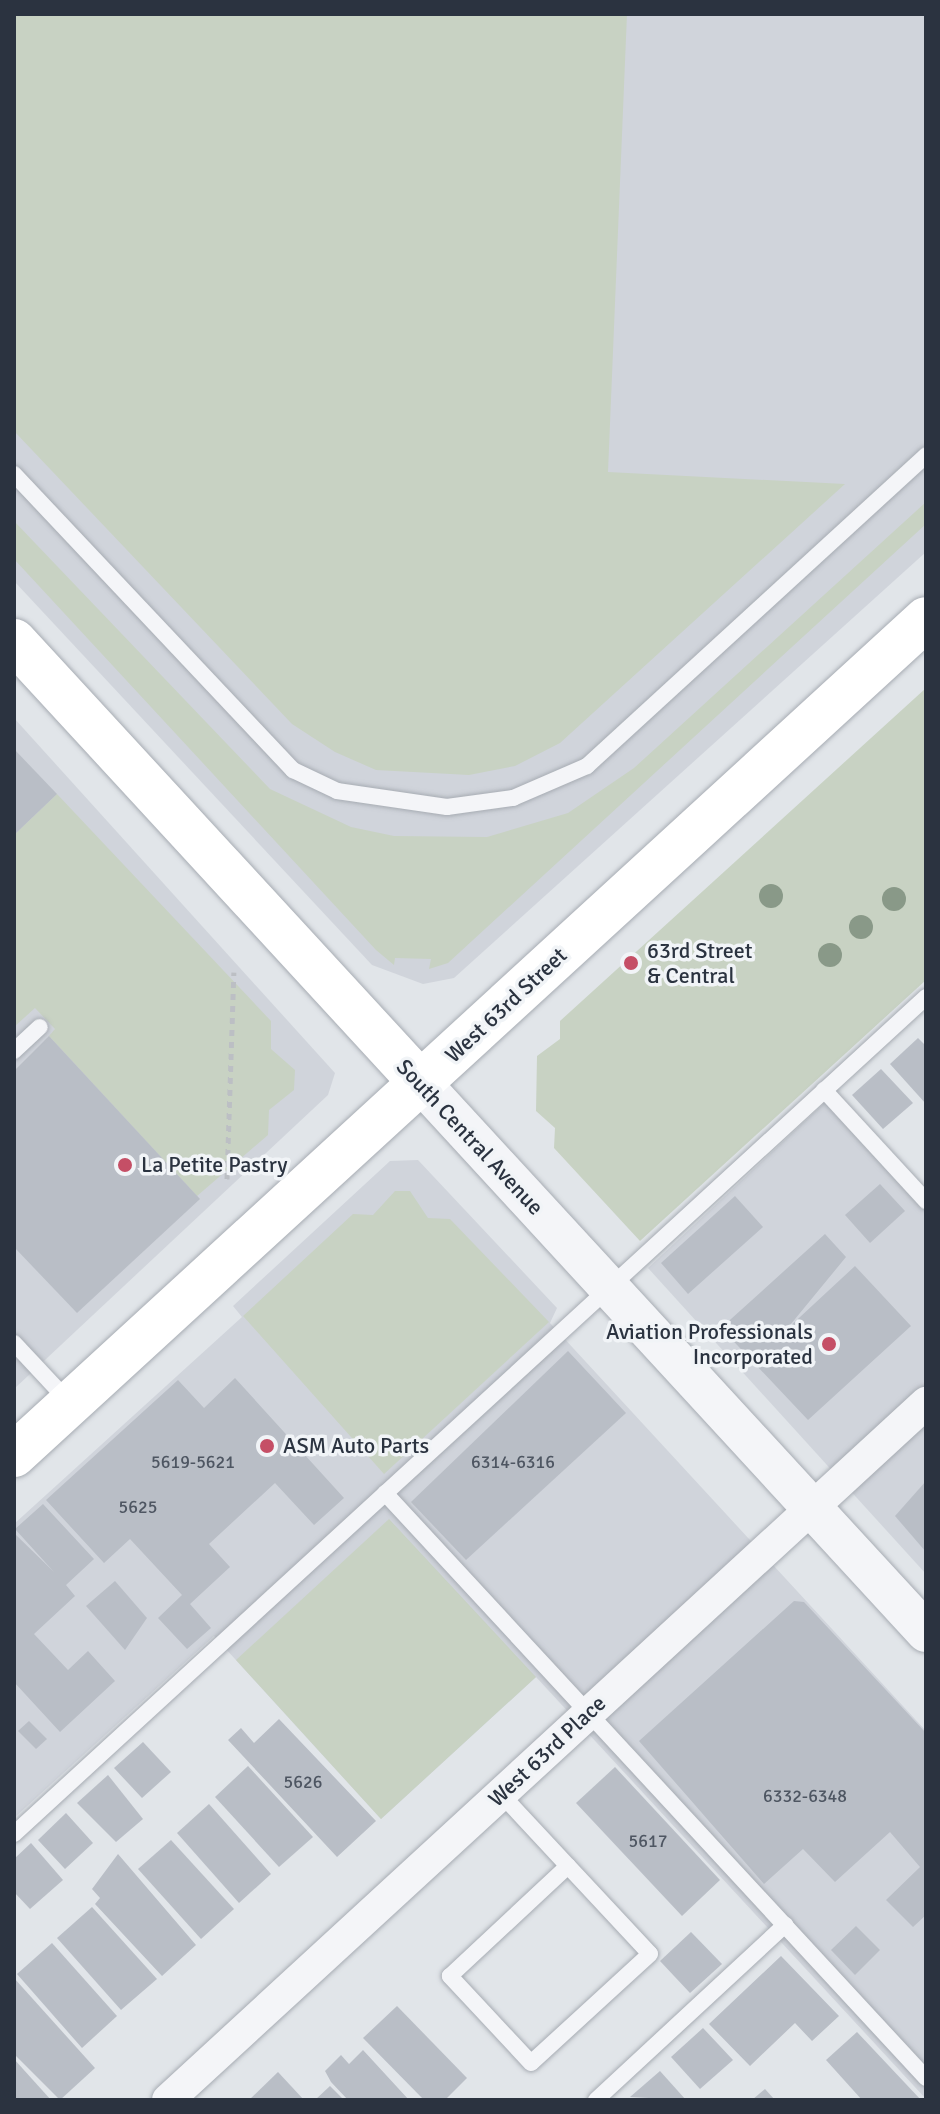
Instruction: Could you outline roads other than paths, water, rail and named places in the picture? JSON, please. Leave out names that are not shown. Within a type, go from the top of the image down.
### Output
[{"type":"main road","name":"West 63rd Street","points":[[14,1455],[926,619]]},
{"type":"main road","name":"South Central Avenue","points":[[14,641],[421,1083]]},
{"type":"street","name":"South Central Avenue","points":[[421,1083],[926,1632]]},
{"type":"street","name":"West 63rd Place","points":[[168,2100],[926,1403]]},
{"type":"lane","points":[[14,474],[293,770],[337,791],[447,807],[513,798],[587,766],[926,455]]},
{"type":"lane","points":[[14,1834],[926,997]]},
{"type":"lane","points":[[14,1051],[40,1027]]},
{"type":"lane","points":[[824,1090],[926,1201]]},
{"type":"lane","points":[[14,1343],[70,1404]]},
{"type":"lane","points":[[385,1493],[926,2078]]},
{"type":"lane","points":[[501,1794],[650,1954],[531,2063],[450,1976],[568,1866]]},
{"type":"lane","points":[[596,2100],[785,1925]]},
{"type":"place","name":"63rd Street & Central","points":[[631,963]]},
{"type":"place","name":"La Petite Pastry","points":[[125,1165]]},
{"type":"place","name":"Aviation Professionals Incorporated","points":[[829,1344]]},
{"type":"place","name":"ASM Auto Parts","points":[[267,1446]]}]
